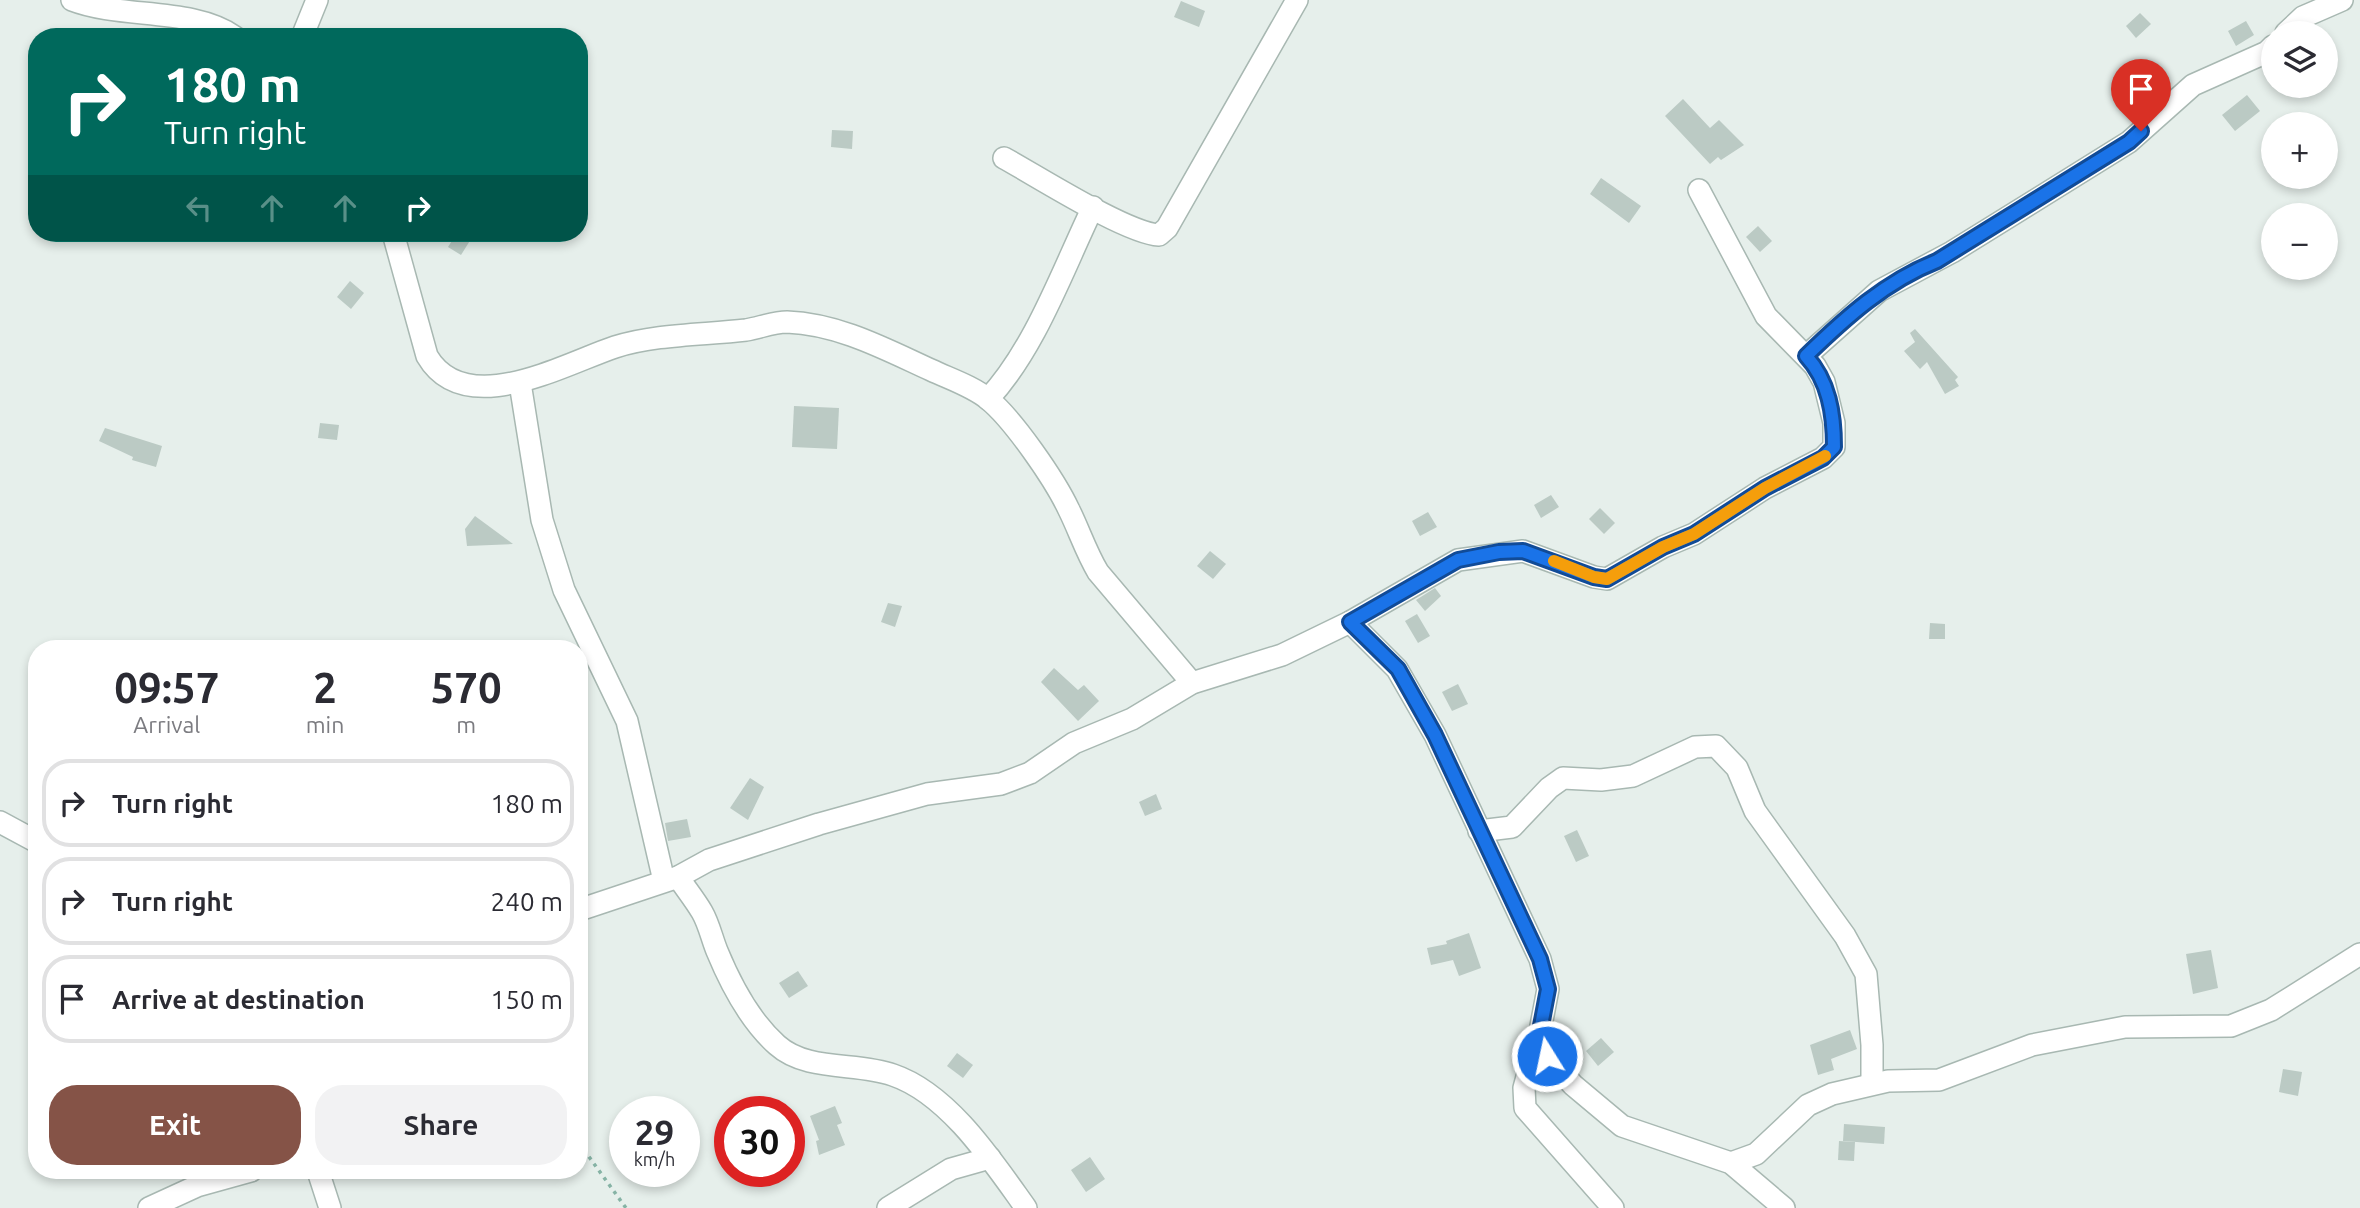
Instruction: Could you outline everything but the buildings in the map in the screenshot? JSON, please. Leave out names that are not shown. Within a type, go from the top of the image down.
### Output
[{"type":"street","points":[[72,0],[223,28]]},
{"type":"street","points":[[306,28],[317,0]]},
{"type":"street","points":[[1004,158],[1147,234],[1159,235],[1167,228],[1297,0]]},
{"type":"street","points":[[2300,21],[2342,0]]},
{"type":"street","points":[[1806,356],[1879,291],[1944,256],[2129,142],[2193,85],[2261,55]]},
{"type":"street","points":[[588,907],[671,879],[709,860],[819,824],[927,794],[1001,783],[1030,773],[1073,743],[1132,719],[1192,683],[1282,655],[1350,622],[1458,560],[1499,552],[1523,551],[1594,577],[1607,579],[1663,547],[1694,534],[1765,488],[1823,458],[1834,447],[1834,423],[1824,382],[1806,356],[1766,316],[1699,190]]},
{"type":"street","points":[[988,399],[1007,379],[1027,343],[1093,207]]},
{"type":"street","points":[[395,242],[426,356],[434,368],[446,378],[470,384],[520,383],[559,371],[616,347],[783,322],[820,325],[873,343],[988,399],[1045,471],[1069,509],[1086,552],[1098,572],[1192,683]]},
{"type":"street","points":[[520,383],[542,520],[564,590],[627,721],[671,879],[703,913],[731,983],[760,1026],[778,1046],[793,1055],[812,1061],[892,1074],[935,1098],[990,1158],[1026,1208]]},
{"type":"street","points":[[1350,622],[1398,669],[1435,735],[1540,959],[1548,989],[1540,1031],[1524,1088],[1525,1108],[1613,1208]]},
{"type":"street","points":[[1479,831],[1512,827],[1549,788],[1563,778],[1601,780],[1633,776],[1695,747],[1716,746],[1737,768],[1755,811],[1838,926],[1866,974],[1872,1045],[1872,1084]]},
{"type":"street","points":[[0,822],[28,837]]},
{"type":"street","points":[[1731,1163],[1756,1154],[1808,1105],[1832,1094],[1872,1084],[1939,1080],[2032,1045],[2125,1027],[2231,1026],[2270,1010],[2360,954]]},
{"type":"street","points":[[1540,1031],[1547,1056],[1573,1085],[1622,1126],[1731,1163],[1784,1208]]},
{"type":"street","points":[[888,1208],[951,1169],[990,1158]]},
{"type":"street","points":[[149,1208],[197,1186],[222,1179]]},
{"type":"street","points":[[321,1179],[330,1208]]},
{"type":"path","points":[[588,1155],[626,1208]]},
{"type":"slow traffic","points":[[1554,561],[1594,577],[1607,579],[1627,570],[1663,547],[1694,534],[1765,488],[1825,456]]},
{"type":"route","points":[[1547,1056],[1540,1031],[1548,989],[1540,959],[1435,735],[1398,669],[1350,622],[1458,560],[1499,552],[1523,551],[1594,577],[1607,579],[1627,570],[1663,547],[1694,534],[1765,488],[1823,458],[1834,447],[1834,423],[1824,382],[1806,356],[1879,291],[1917,268],[1937,261],[2052,191],[2129,142],[2141,131]]}]
